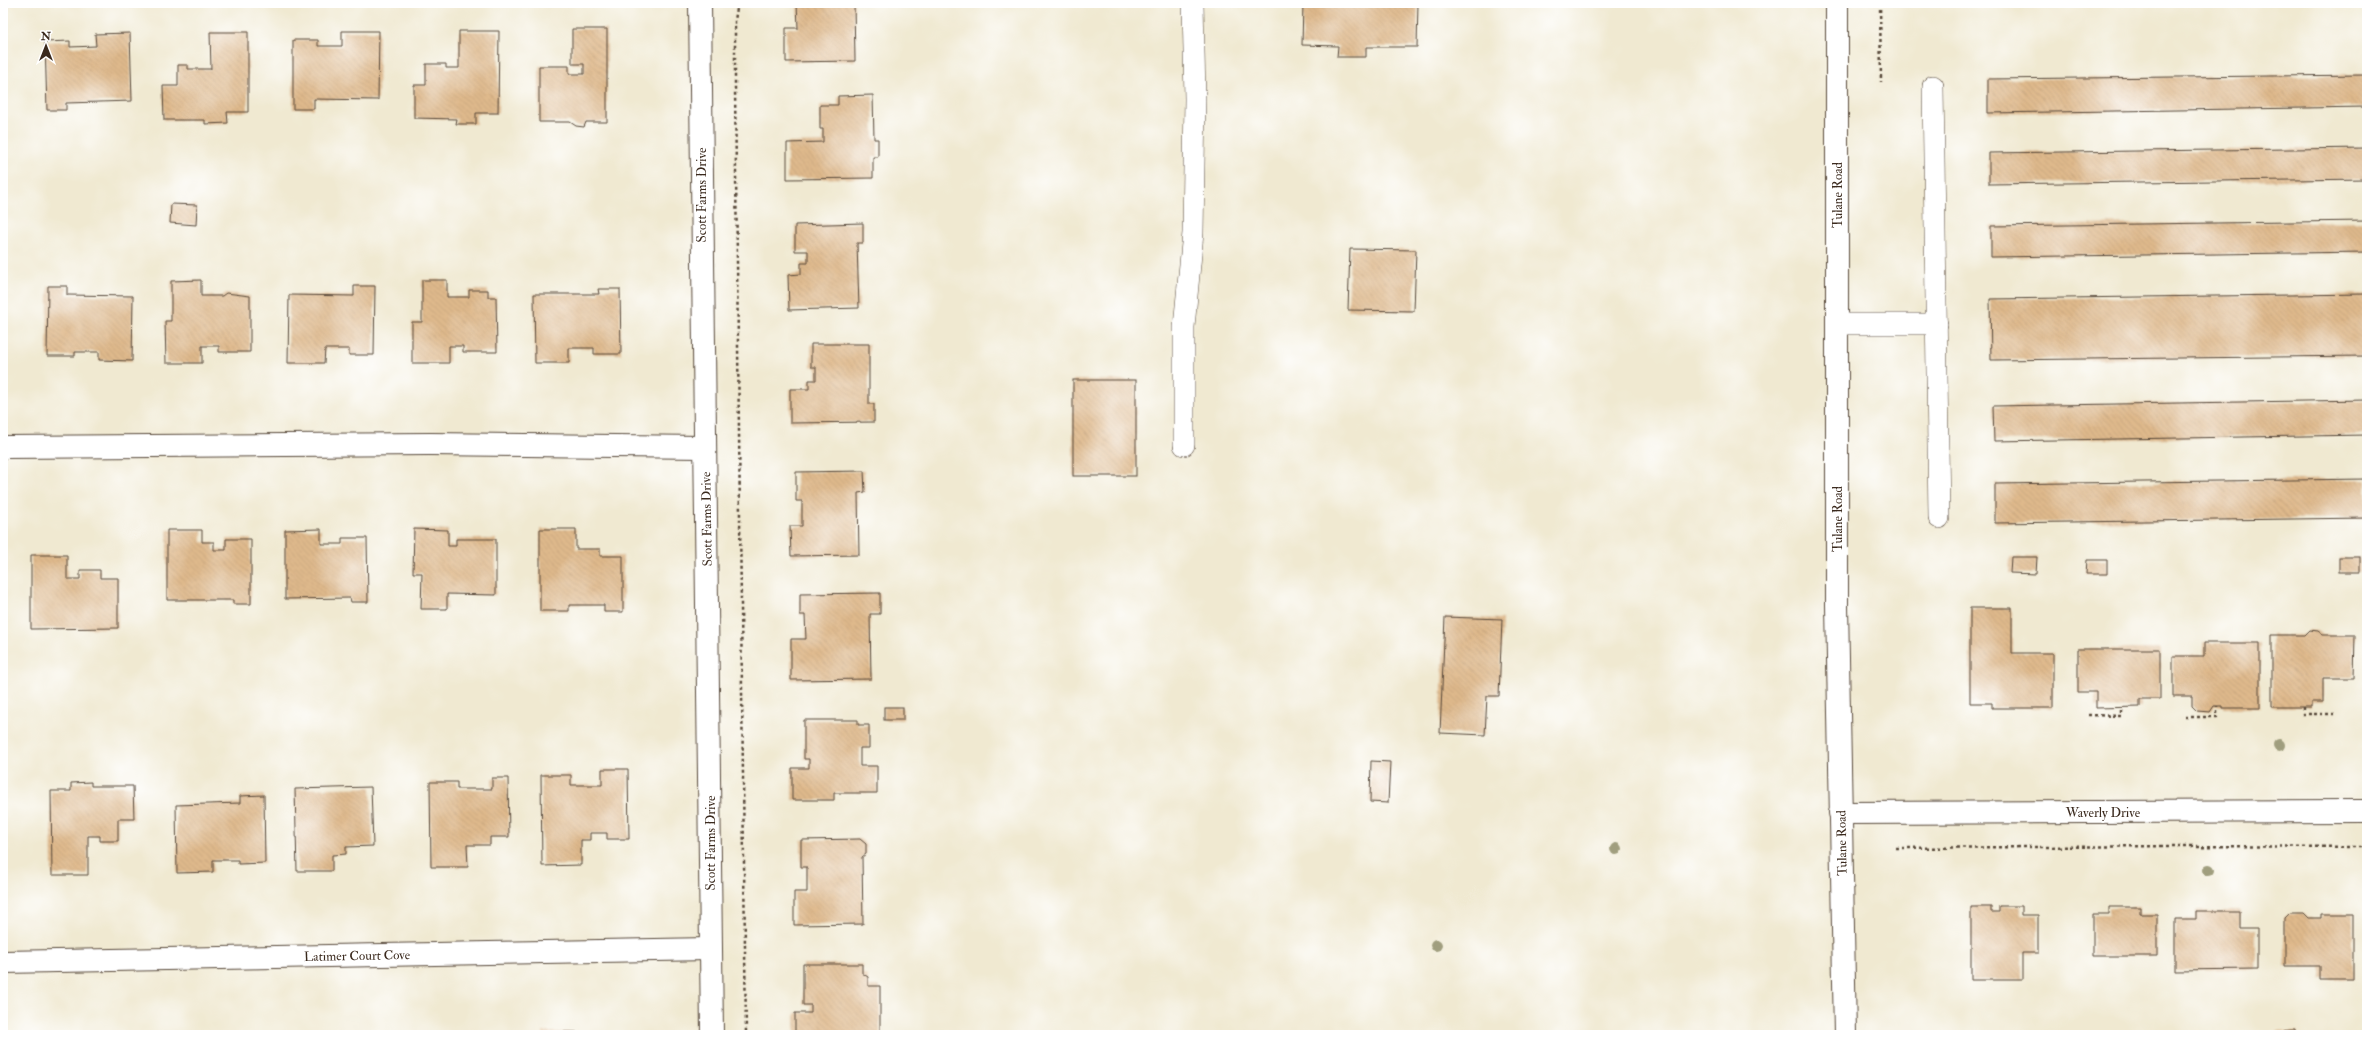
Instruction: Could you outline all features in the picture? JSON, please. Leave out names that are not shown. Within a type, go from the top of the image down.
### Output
[{"type":"street","name":"Scott Farms Drive","points":[[700,3],[712,1035]]},
{"type":"street","name":"Tulane Road","points":[[1837,3],[1840,813],[1845,1035]]},
{"type":"street","points":[[3,447],[430,444],[704,447]]},
{"type":"street","name":"Waverly Drive","points":[[1840,813],[2367,811]]},
{"type":"street","name":"Latimer Court Cove","points":[[3,962],[710,949]]},
{"type":"lane","points":[[1184,446],[1184,327],[1193,218],[1195,99],[1193,3]]},
{"type":"lane","points":[[1933,86],[1939,518]]},
{"type":"lane","points":[[1837,324],[1937,324]]},
{"type":"path","points":[[738,3],[735,20],[735,88],[746,1035]]},
{"type":"path","points":[[1880,3],[1881,82]]},
{"type":"path","points":[[2185,717],[2217,717],[2217,706]]},
{"type":"path","points":[[2088,715],[2120,716],[2120,707]]},
{"type":"path","points":[[2303,707],[2303,714],[2337,714]]},
{"type":"path","points":[[1896,848],[2175,846],[2367,847]]},
{"type":"building","points":[[797,3],[854,3],[855,61],[786,62],[786,28],[798,28]]},
{"type":"building","points":[[1303,3],[1418,3],[1417,47],[1366,47],[1366,57],[1337,57],[1338,46],[1302,45]]},
{"type":"building","points":[[572,29],[607,29],[607,122],[586,122],[584,127],[576,126],[570,122],[539,122],[539,66],[569,66],[569,74],[584,74],[584,64],[572,64]]},
{"type":"building","points":[[342,31],[379,31],[378,100],[314,99],[314,109],[293,109],[293,40],[318,40],[318,46],[342,46]]},
{"type":"building","points":[[459,31],[499,31],[498,113],[476,113],[476,124],[456,124],[457,119],[414,118],[414,85],[426,85],[426,64],[446,64],[446,68],[459,68]]},
{"type":"building","points":[[210,32],[248,32],[248,112],[227,112],[228,123],[205,124],[205,120],[164,120],[163,86],[178,86],[178,65],[188,65],[188,69],[211,69]]},
{"type":"building","points":[[130,33],[132,101],[66,103],[66,110],[47,110],[45,42],[70,41],[70,47],[96,46],[95,34]]},
{"type":"building","points":[[2367,75],[2367,107],[1988,113],[1988,79]]},
{"type":"building","points":[[873,95],[874,139],[878,139],[878,157],[873,157],[873,178],[787,179],[787,143],[823,142],[823,129],[820,129],[820,105],[838,105],[838,96]]},
{"type":"building","points":[[2367,148],[2367,179],[1989,184],[1989,153]]},
{"type":"building","points":[[171,204],[197,205],[196,225],[170,223]]},
{"type":"building","points":[[2367,221],[2367,252],[1991,257],[1991,226]]},
{"type":"building","points":[[863,223],[863,243],[857,243],[859,308],[789,310],[788,275],[801,274],[801,263],[808,263],[808,251],[795,251],[795,225]]},
{"type":"building","points":[[1350,249],[1416,250],[1414,311],[1348,310]]},
{"type":"building","points":[[201,280],[201,296],[222,296],[226,293],[250,296],[250,352],[219,352],[219,346],[202,346],[202,363],[166,363],[165,321],[171,321],[171,281]]},
{"type":"building","points":[[422,280],[447,280],[447,297],[469,297],[469,290],[488,290],[488,297],[496,297],[497,352],[463,352],[463,346],[449,346],[449,363],[412,363],[412,322],[422,322]]},
{"type":"building","points":[[48,286],[67,286],[67,295],[133,296],[132,361],[99,360],[99,352],[75,352],[75,356],[47,356]]},
{"type":"building","points":[[354,286],[375,286],[374,355],[349,355],[349,349],[325,349],[324,363],[288,363],[289,295],[354,296]]},
{"type":"building","points":[[598,289],[620,289],[621,354],[594,354],[594,348],[569,348],[569,363],[535,363],[534,294],[599,294]]},
{"type":"building","points":[[2367,294],[2367,356],[1991,360],[1990,299]]},
{"type":"building","points":[[811,344],[869,344],[869,404],[874,404],[874,422],[790,423],[790,389],[809,389],[809,380],[816,380],[816,367],[811,367]]},
{"type":"building","points":[[1073,380],[1136,380],[1136,476],[1073,476]]},
{"type":"building","points":[[2367,400],[2367,435],[1994,441],[1993,406]]},
{"type":"building","points":[[864,471],[865,492],[858,493],[859,555],[791,556],[790,526],[802,526],[802,501],[796,501],[796,472]]},
{"type":"building","points":[[2367,479],[2367,518],[1995,523],[1995,484]]},
{"type":"building","points":[[321,529],[321,544],[342,544],[342,538],[367,538],[368,602],[351,602],[350,598],[285,599],[285,530]]},
{"type":"building","points":[[414,529],[448,530],[448,546],[456,546],[456,539],[496,539],[496,595],[447,594],[447,609],[421,609],[422,573],[413,573]]},
{"type":"building","points":[[540,529],[576,529],[576,549],[600,549],[600,556],[623,556],[623,612],[604,612],[604,605],[569,605],[569,611],[540,611]]},
{"type":"building","points":[[167,530],[202,530],[202,542],[214,542],[214,550],[226,550],[226,539],[251,539],[251,604],[233,604],[233,600],[167,600]]},
{"type":"building","points":[[31,555],[67,555],[67,579],[80,579],[80,570],[100,570],[100,578],[118,578],[118,628],[31,629]]},
{"type":"building","points":[[2011,557],[2037,557],[2036,574],[2010,573]]},
{"type":"building","points":[[2339,557],[2360,557],[2360,572],[2339,572]]},
{"type":"building","points":[[2087,560],[2107,560],[2107,574],[2086,574]]},
{"type":"building","points":[[880,593],[880,614],[870,614],[871,679],[791,680],[791,639],[806,639],[805,615],[800,615],[800,594]]},
{"type":"building","points":[[1970,608],[2012,608],[2012,653],[2053,653],[2053,708],[1992,708],[1992,703],[1970,703]]},
{"type":"building","points":[[1445,617],[1502,619],[1499,696],[1487,696],[1485,735],[1440,733]]},
{"type":"building","points":[[2310,630],[2318,631],[2323,635],[2355,635],[2354,678],[2323,678],[2323,702],[2311,702],[2311,707],[2272,707],[2272,635],[2305,635]]},
{"type":"building","points":[[2204,643],[2260,643],[2260,708],[2223,708],[2223,706],[2214,706],[2210,712],[2197,711],[2192,706],[2192,696],[2173,696],[2173,656],[2204,656]]},
{"type":"building","points":[[2078,649],[2160,649],[2160,699],[2140,699],[2140,707],[2096,708],[2096,692],[2078,692]]},
{"type":"building","points":[[884,707],[903,707],[903,720],[884,720]]},
{"type":"building","points":[[804,720],[858,720],[858,725],[869,725],[869,748],[860,748],[860,766],[877,766],[877,793],[834,793],[834,800],[792,800],[792,768],[809,768],[809,759],[804,759]]},
{"type":"building","points":[[1371,761],[1390,762],[1388,803],[1370,802]]},
{"type":"building","points":[[602,769],[628,769],[629,839],[607,839],[607,833],[590,833],[590,840],[581,840],[581,865],[542,866],[541,775],[571,775],[571,785],[602,785]]},
{"type":"building","points":[[492,778],[508,778],[509,837],[490,837],[490,845],[467,845],[468,867],[431,867],[430,782],[457,782],[457,789],[492,789]]},
{"type":"building","points":[[91,782],[91,786],[133,786],[134,819],[118,819],[118,841],[100,841],[100,836],[88,836],[88,875],[52,875],[51,791],[71,791],[71,783]]},
{"type":"building","points":[[371,787],[373,846],[346,847],[346,854],[332,855],[332,871],[297,871],[295,789]]},
{"type":"building","points":[[264,795],[265,863],[238,864],[238,860],[213,860],[213,872],[177,873],[176,805],[240,803],[240,796]]},
{"type":"building","points":[[860,839],[866,844],[866,854],[862,857],[863,924],[794,925],[794,892],[807,892],[807,867],[801,867],[801,840]]},
{"type":"building","points":[[1999,906],[2021,906],[2021,915],[2038,915],[2038,953],[2022,953],[2022,980],[1971,980],[1971,907],[1991,907],[1991,912],[1999,912]]},
{"type":"building","points":[[2109,907],[2140,907],[2140,914],[2157,914],[2157,956],[2093,956],[2093,914],[2109,914]]},
{"type":"building","points":[[2196,911],[2240,911],[2240,929],[2257,929],[2257,969],[2175,970],[2175,919],[2196,919]]},
{"type":"building","points":[[2290,913],[2303,913],[2308,918],[2321,918],[2321,914],[2353,914],[2353,979],[2320,979],[2320,966],[2285,966],[2285,918]]},
{"type":"building","points":[[803,964],[862,964],[862,973],[868,977],[868,986],[880,986],[880,1035],[795,1035],[795,1013],[811,1013],[811,1005],[803,1005]]},
{"type":"building","points":[[2296,1031],[2296,1035],[2276,1035],[2276,1032]]},
{"type":"building","points":[[543,1032],[576,1032],[576,1035],[543,1035]]}]
